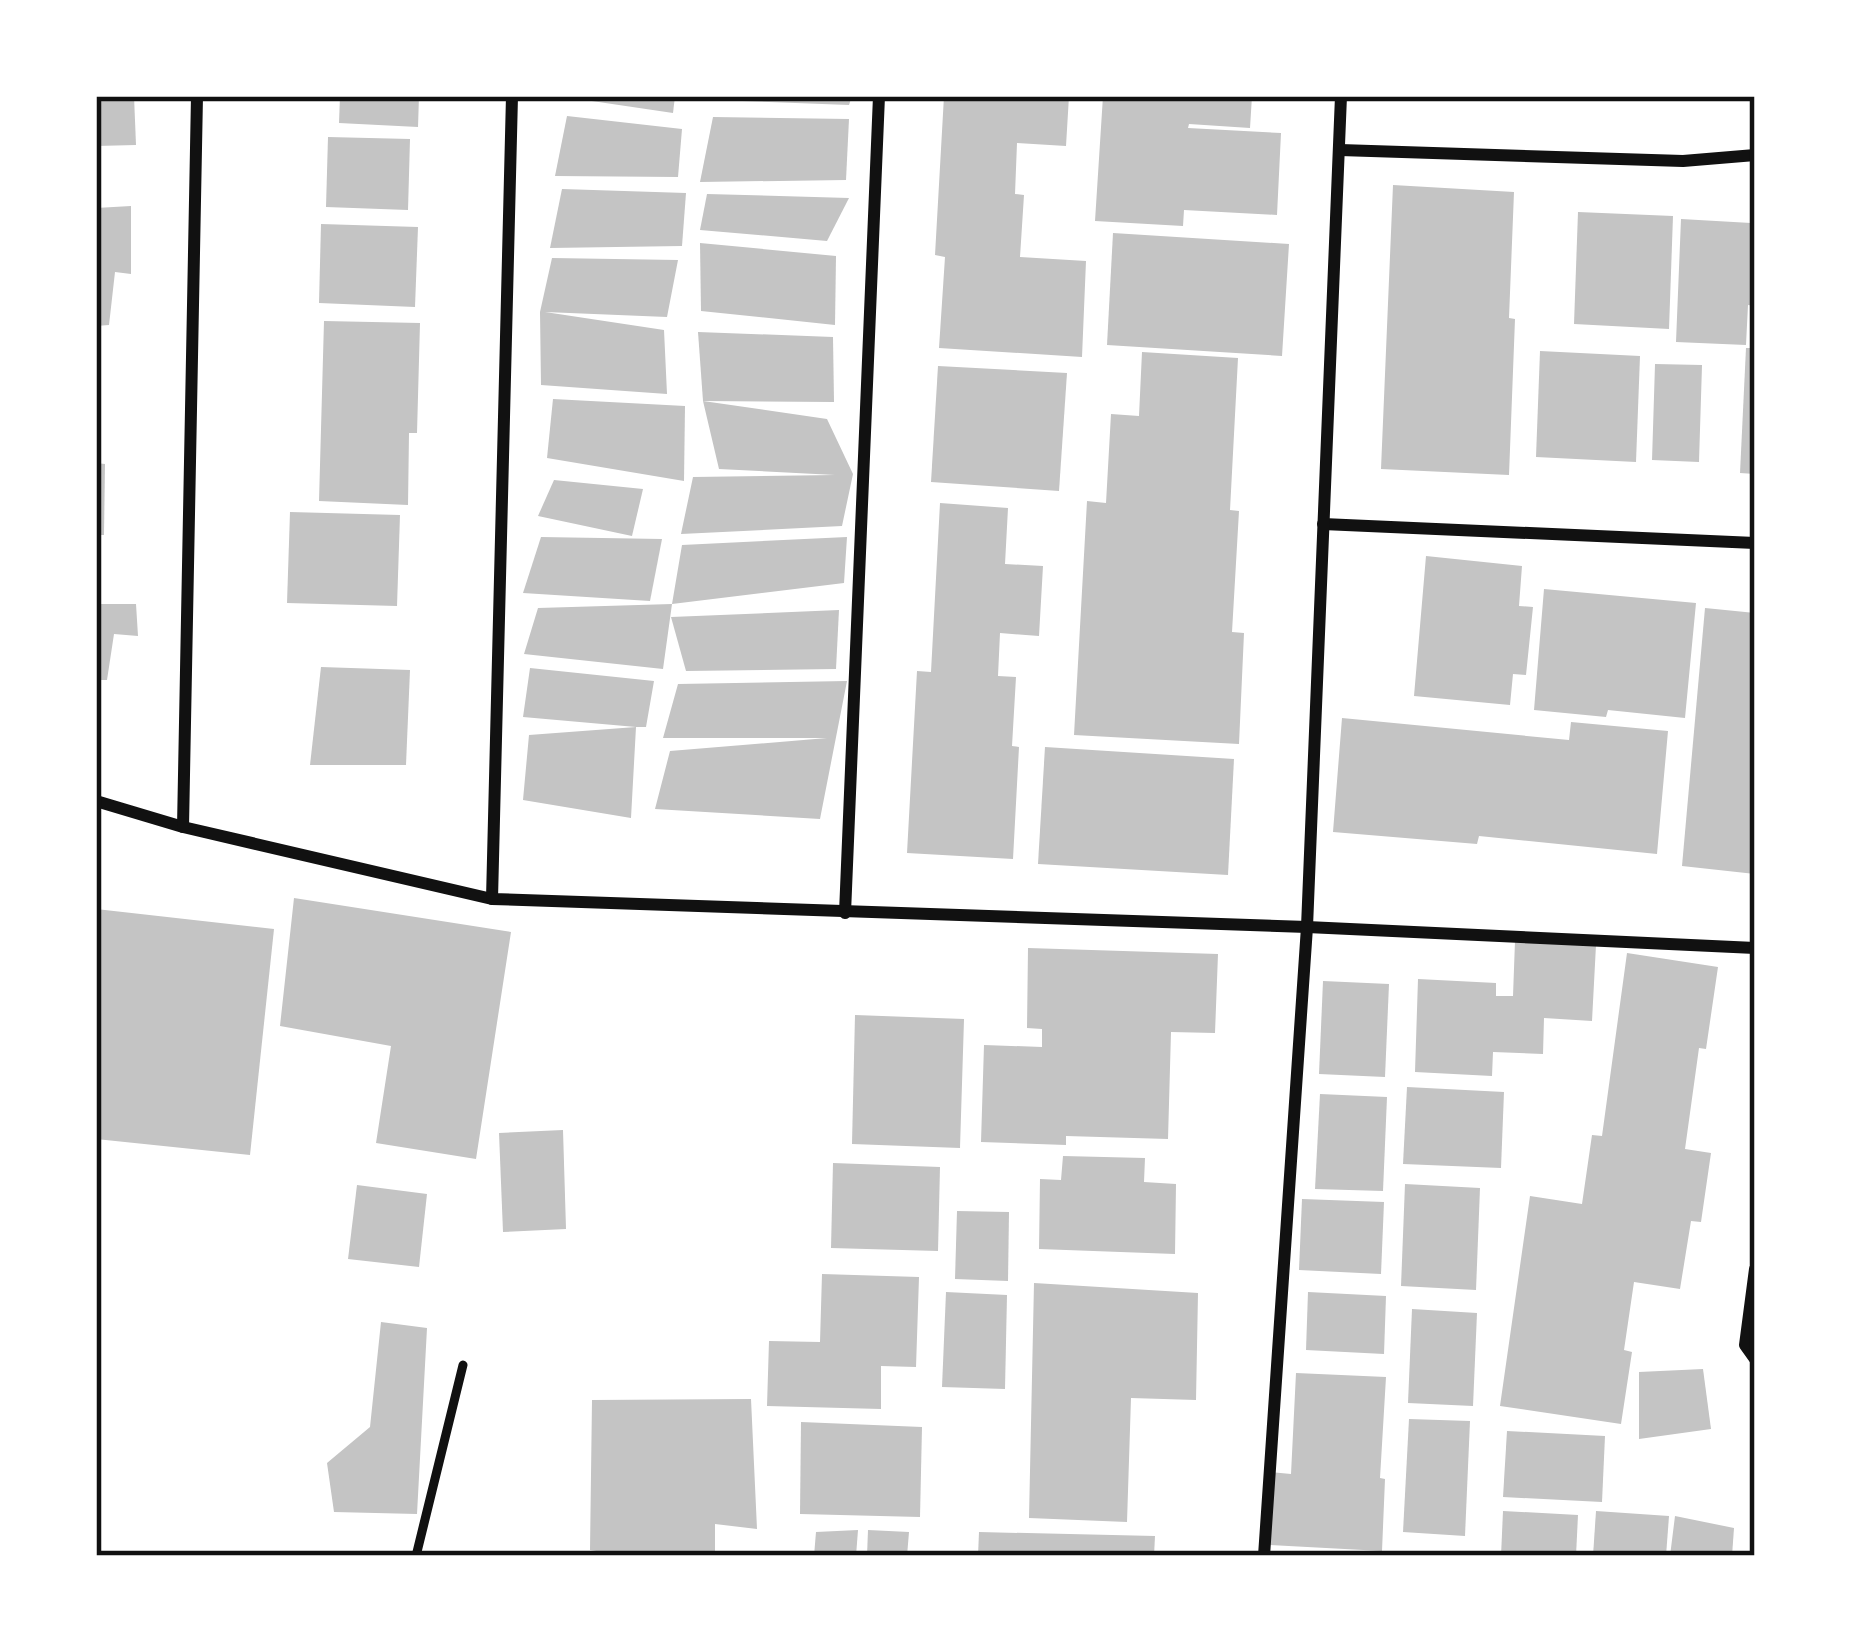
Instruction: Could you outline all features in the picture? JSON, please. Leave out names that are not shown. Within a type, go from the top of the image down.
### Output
[{"type":"street","points":[[183,827],[197,96]]},
{"type":"street","points":[[492,899],[512,96]]},
{"type":"street","points":[[845,913],[879,96]]},
{"type":"street","points":[[1264,1556],[1307,927],[1341,96]]},
{"type":"street","points":[[1340,150],[1683,161],[1755,154]]},
{"type":"street","points":[[1323,524],[1755,543]]},
{"type":"street","points":[[96,801],[183,827],[492,899],[1307,927],[1755,948]]},
{"type":"street","points":[[1755,1269],[1745,1345],[1755,1359]]},
{"type":"lane","points":[[416,1556],[463,1365]]},
{"type":"building","points":[[96,96],[134,96],[136,145],[96,146]]},
{"type":"building","points":[[340,96],[419,96],[418,127],[339,123]]},
{"type":"building","points":[[558,96],[675,96],[673,113]]},
{"type":"building","points":[[714,96],[852,96],[849,105],[714,100]]},
{"type":"building","points":[[944,96],[1069,96],[1066,146],[1017,143],[1015,194],[1024,195],[1020,257],[1086,261],[1082,357],[939,348],[945,257],[935,255]]},
{"type":"building","points":[[1103,96],[1252,96],[1250,128],[1189,124],[1188,128],[1281,133],[1277,215],[1184,210],[1183,226],[1095,221]]},
{"type":"building","points":[[567,116],[682,129],[678,177],[555,176]]},
{"type":"building","points":[[713,117],[849,119],[846,180],[700,182]]},
{"type":"building","points":[[328,137],[410,139],[408,210],[326,207]]},
{"type":"building","points":[[1393,185],[1514,192],[1509,475],[1381,469]]},
{"type":"building","points":[[562,189],[686,193],[682,246],[550,248]]},
{"type":"building","points":[[707,194],[849,198],[827,241],[700,230]]},
{"type":"building","points":[[131,206],[131,274],[115,272],[109,325],[96,326],[96,208]]},
{"type":"building","points":[[1578,212],[1673,216],[1669,329],[1574,324]]},
{"type":"building","points":[[1681,219],[1751,223],[1755,306],[1748,305],[1746,345],[1676,342]]},
{"type":"building","points":[[321,224],[418,227],[415,307],[319,303]]},
{"type":"building","points":[[1113,233],[1289,244],[1282,356],[1107,345]]},
{"type":"building","points":[[700,243],[836,256],[835,325],[701,311]]},
{"type":"building","points":[[552,258],[678,260],[667,317],[545,312],[664,330],[667,394],[541,385],[540,312]]},
{"type":"building","points":[[324,321],[420,323],[417,433],[409,433],[408,505],[319,501]]},
{"type":"building","points":[[698,332],[833,337],[834,402],[703,401]]},
{"type":"building","points":[[1746,348],[1755,348],[1755,474],[1740,473]]},
{"type":"building","points":[[1540,351],[1640,356],[1636,462],[1536,457]]},
{"type":"building","points":[[1142,352],[1238,358],[1230,510],[1239,511],[1232,632],[1244,633],[1239,744],[1074,735],[1087,501],[1106,503],[1111,414],[1139,416]]},
{"type":"building","points":[[1655,364],[1702,365],[1699,462],[1652,460]]},
{"type":"building","points":[[938,366],[1067,373],[1059,491],[931,482]]},
{"type":"building","points":[[553,399],[685,406],[684,481],[547,458]]},
{"type":"building","points":[[703,401],[827,419],[853,474],[842,526],[681,534],[693,477],[835,475],[719,469]]},
{"type":"building","points":[[96,463],[105,464],[104,535],[96,535]]},
{"type":"building","points":[[554,480],[643,489],[632,536],[538,516]]},
{"type":"building","points":[[940,503],[1008,508],[1005,564],[1043,566],[1039,636],[1000,633],[998,676],[1016,677],[1012,746],[1019,747],[1013,859],[907,853],[917,671],[931,672]]},
{"type":"building","points":[[290,512],[400,515],[397,606],[287,603]]},
{"type":"building","points":[[541,537],[662,539],[650,601],[523,593]]},
{"type":"building","points":[[847,537],[844,583],[672,604],[682,545]]},
{"type":"building","points":[[1426,556],[1522,566],[1519,606],[1533,607],[1526,675],[1513,674],[1510,705],[1414,696]]},
{"type":"building","points":[[1544,589],[1696,603],[1685,718],[1608,710],[1606,717],[1534,710]]},
{"type":"building","points":[[96,604],[136,604],[138,636],[114,634],[107,680],[96,680]]},
{"type":"building","points":[[672,604],[663,669],[524,654],[538,608]]},
{"type":"building","points":[[1705,608],[1755,613],[1755,874],[1682,866]]},
{"type":"building","points":[[839,610],[836,669],[686,671],[671,617]]},
{"type":"building","points":[[321,667],[410,670],[406,765],[310,765]]},
{"type":"building","points":[[530,668],[654,681],[646,727],[523,717]]},
{"type":"building","points":[[847,681],[820,819],[655,809],[670,751],[827,738],[663,738],[678,684]]},
{"type":"building","points":[[1342,718],[1569,740],[1571,722],[1668,731],[1657,854],[1479,836],[1477,844],[1333,832]]},
{"type":"building","points":[[636,727],[631,818],[523,800],[529,735]]},
{"type":"building","points":[[1045,747],[1234,759],[1228,875],[1038,864]]},
{"type":"building","points":[[294,898],[511,932],[476,1159],[376,1143],[391,1046],[280,1026]]},
{"type":"building","points":[[96,909],[274,929],[250,1155],[96,1139]]},
{"type":"building","points":[[1515,941],[1596,945],[1592,1021],[1544,1018],[1543,1054],[1493,1052],[1492,1076],[1415,1072],[1418,979],[1496,983],[1496,996],[1513,996]]},
{"type":"building","points":[[1028,948],[1218,954],[1215,1033],[1171,1032],[1168,1139],[1066,1136],[1066,1145],[981,1142],[984,1045],[1042,1047],[1042,1029],[1027,1028]]},
{"type":"building","points":[[1627,953],[1718,967],[1706,1049],[1699,1048],[1685,1149],[1711,1153],[1701,1222],[1691,1221],[1680,1289],[1634,1282],[1624,1350],[1632,1352],[1621,1424],[1500,1406],[1530,1196],[1582,1204],[1592,1135],[1602,1136]]},
{"type":"building","points":[[1323,981],[1389,984],[1385,1077],[1319,1074]]},
{"type":"building","points":[[855,1015],[964,1019],[960,1148],[852,1144]]},
{"type":"building","points":[[1407,1087],[1504,1092],[1501,1168],[1403,1164]]},
{"type":"building","points":[[1320,1094],[1387,1097],[1383,1191],[1315,1189]]},
{"type":"building","points":[[563,1130],[566,1229],[503,1232],[499,1133]]},
{"type":"building","points":[[1063,1156],[1145,1158],[1144,1182],[1176,1184],[1175,1254],[1039,1249],[1040,1179],[1061,1180]]},
{"type":"building","points":[[833,1163],[940,1167],[938,1251],[831,1248]]},
{"type":"building","points":[[1405,1184],[1480,1188],[1476,1290],[1401,1286]]},
{"type":"building","points":[[357,1185],[427,1194],[419,1267],[348,1259]]},
{"type":"building","points":[[1302,1199],[1384,1202],[1381,1274],[1299,1270]]},
{"type":"building","points":[[957,1211],[1009,1212],[1008,1281],[955,1279]]},
{"type":"building","points":[[822,1274],[919,1277],[916,1367],[881,1366],[881,1409],[767,1406],[769,1341],[820,1342]]},
{"type":"building","points":[[1034,1283],[1198,1293],[1196,1400],[1131,1398],[1127,1522],[1029,1518]]},
{"type":"building","points":[[946,1292],[1007,1295],[1005,1389],[942,1387]]},
{"type":"building","points":[[1308,1292],[1386,1296],[1384,1354],[1306,1350]]},
{"type":"building","points":[[1412,1309],[1477,1313],[1473,1406],[1408,1403]]},
{"type":"building","points":[[381,1322],[427,1328],[417,1514],[334,1512],[327,1463],[370,1427]]},
{"type":"building","points":[[1703,1369],[1711,1429],[1639,1439],[1639,1372]]},
{"type":"building","points":[[1296,1373],[1386,1377],[1380,1478],[1385,1479],[1382,1551],[1268,1545],[1270,1472],[1291,1474]]},
{"type":"building","points":[[751,1399],[757,1529],[715,1524],[715,1556],[628,1556],[590,1550],[592,1400]]},
{"type":"building","points":[[1409,1419],[1470,1421],[1465,1536],[1403,1532]]},
{"type":"building","points":[[801,1422],[922,1427],[920,1517],[800,1514]]},
{"type":"building","points":[[1507,1431],[1605,1436],[1602,1502],[1503,1497]]},
{"type":"building","points":[[1503,1511],[1578,1515],[1576,1556],[1501,1556]]},
{"type":"building","points":[[1596,1511],[1669,1516],[1666,1556],[1593,1556]]},
{"type":"building","points":[[1675,1516],[1734,1528],[1732,1556],[1670,1556]]},
{"type":"building","points":[[858,1530],[856,1556],[814,1556],[816,1532]]},
{"type":"building","points":[[868,1530],[909,1532],[907,1556],[867,1556]]},
{"type":"building","points":[[979,1532],[1155,1536],[1154,1556],[978,1556]]}]
